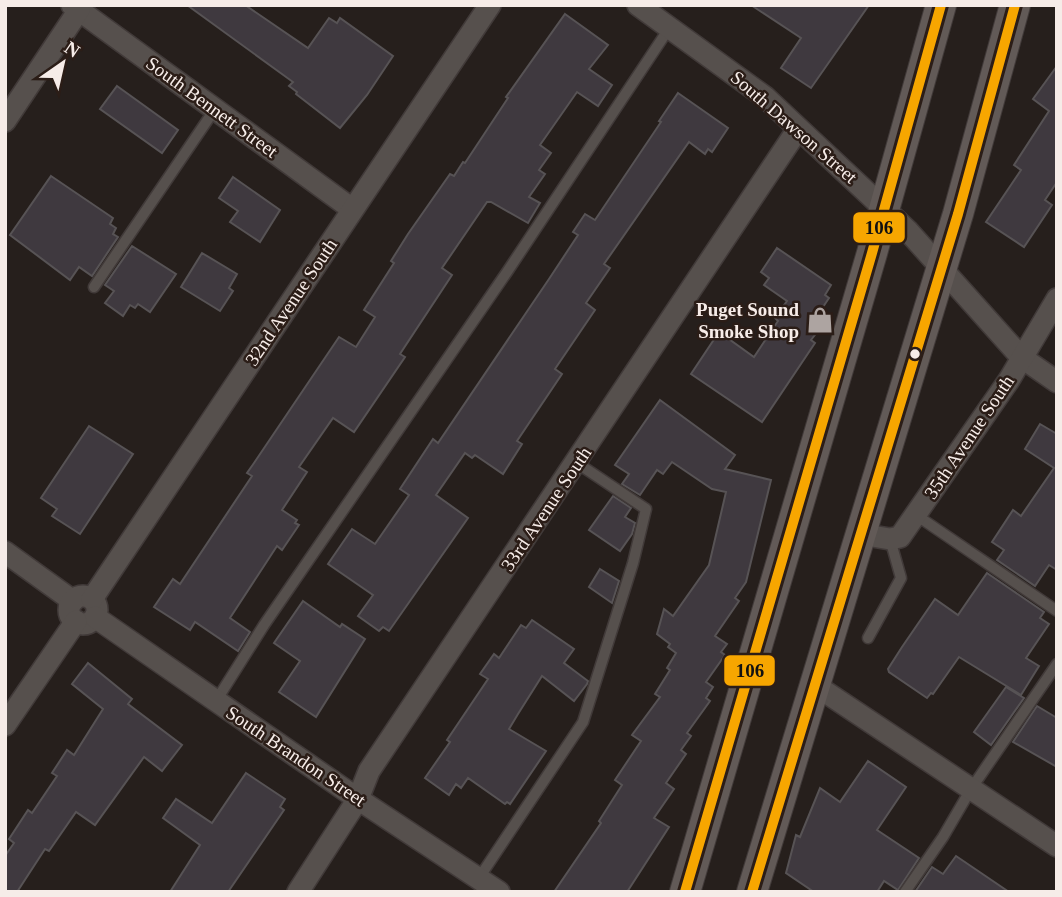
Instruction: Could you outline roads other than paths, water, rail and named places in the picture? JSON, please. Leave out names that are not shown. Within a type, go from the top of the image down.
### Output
[{"type":"main road","points":[[685,892],[941,5]]},
{"type":"main road","points":[[752,892],[958,214],[1015,5]]},
{"type":"street","name":"32nd Avenue South","points":[[5,725],[490,5]]},
{"type":"street","name":"South Dawson Street","points":[[638,5],[765,97],[884,208],[1021,357],[1057,382]]},
{"type":"street","name":"South Bennett Street","points":[[76,8],[352,209]]},
{"type":"street","points":[[5,121],[76,8]]},
{"type":"street","name":"33rd Avenue South","points":[[298,892],[358,799],[369,771],[798,129]]},
{"type":"street","name":"35th Avenue South","points":[[890,539],[900,537],[916,515],[1009,380],[1057,299]]},
{"type":"street","points":[[860,534],[890,539]]},
{"type":"street","name":"South Brandon Street","points":[[5,552],[84,610],[358,799],[499,892]]},
{"type":"street","points":[[814,684],[1057,846]]},
{"type":"lane","points":[[216,701],[264,625],[507,272],[670,27]]},
{"type":"lane","points":[[94,287],[215,109]]},
{"type":"lane","points":[[479,878],[583,722],[643,523],[646,509],[577,463]]},
{"type":"lane","points":[[916,515],[1057,611]]},
{"type":"lane","points":[[868,639],[901,578],[890,539]]},
{"type":"lane","points":[[905,892],[971,789],[1057,664]]},
{"type":"place","name":"Puget Sound Smoke Shop","points":[[820,320]]}]
